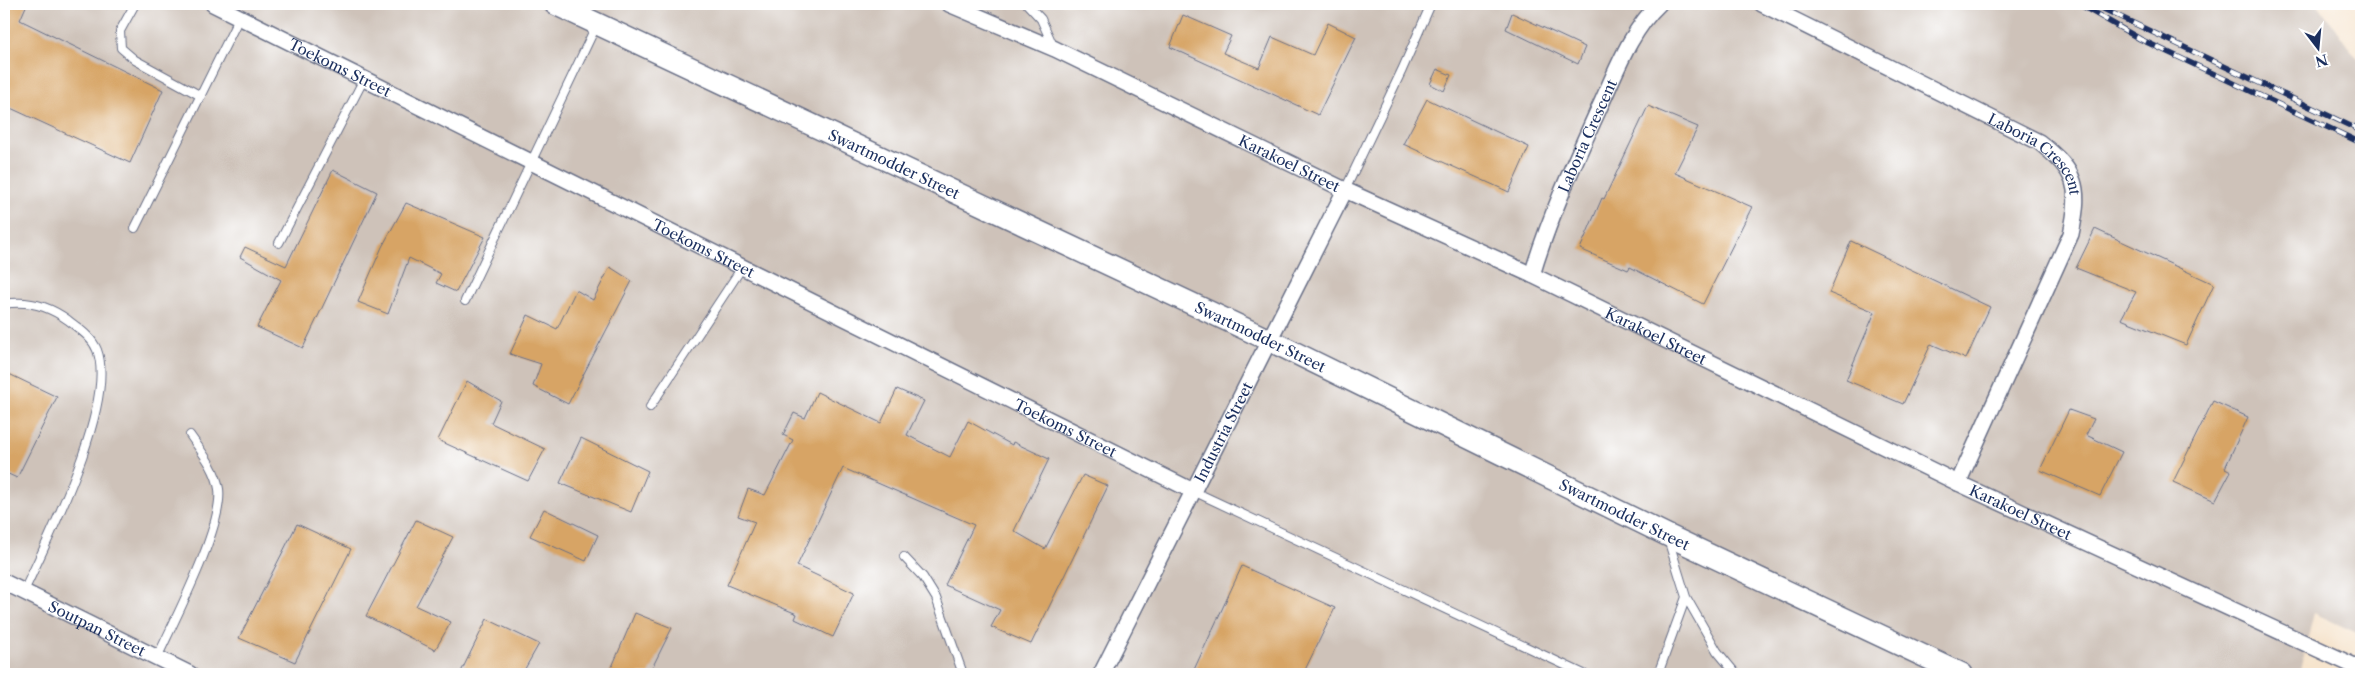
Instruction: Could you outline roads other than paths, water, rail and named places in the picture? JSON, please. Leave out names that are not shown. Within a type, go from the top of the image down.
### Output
[{"type":"main road","name":"Swartmodder Street","points":[[555,4],[1268,340],[1667,535],[1962,674]]},
{"type":"street","name":"Toekoms Street","points":[[213,4],[365,77],[1192,491]]},
{"type":"street","name":"Karakoel Street","points":[[950,4],[1055,49],[1345,190],[1532,275],[1958,483],[2361,669]]},
{"type":"street","name":"Laboria Crescent","points":[[1532,275],[1552,215],[1625,52],[1659,4]]},
{"type":"street","name":"Laboria Crescent","points":[[1762,4],[2039,142],[2060,159],[2071,175],[2076,195],[2075,212],[2070,234],[1958,483]]},
{"type":"street","name":"Industria Street","points":[[1101,674],[1345,190]]},
{"type":"street","name":"Soutpan Street","points":[[4,582],[190,674]]},
{"type":"lane","points":[[135,4],[120,31],[121,48],[135,60],[201,96]]},
{"type":"lane","points":[[1027,4],[1042,19],[1055,49]]},
{"type":"lane","points":[[1345,190],[1431,4]]},
{"type":"lane","points":[[135,228],[240,16]]},
{"type":"lane","points":[[465,301],[533,162],[597,24]]},
{"type":"lane","points":[[279,243],[365,77]]},
{"type":"lane","points":[[650,407],[743,266]]},
{"type":"lane","points":[[4,304],[34,304],[60,314],[86,334],[96,348],[100,362],[97,403],[78,468],[24,591]]},
{"type":"lane","points":[[158,658],[210,537],[220,504],[219,487],[212,467],[190,435]]},
{"type":"lane","points":[[1192,491],[1584,674]]},
{"type":"lane","points":[[1667,535],[1686,597],[1717,651],[1736,674]]},
{"type":"lane","points":[[904,557],[923,577],[936,598],[963,674]]},
{"type":"lane","points":[[1658,674],[1686,597]]},
{"type":"railway","points":[[2079,4],[2140,39],[2361,143]]},
{"type":"railway","points":[[2093,4],[2361,131]]}]
